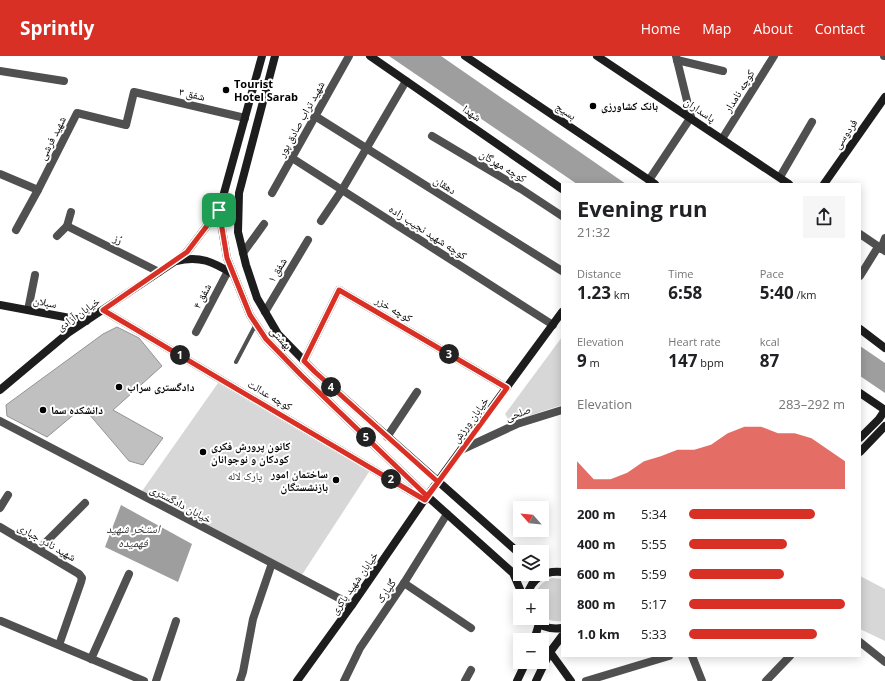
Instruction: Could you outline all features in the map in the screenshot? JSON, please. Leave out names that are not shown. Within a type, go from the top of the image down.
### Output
[{"type":"main road","name":"بهشتی","points":[[262,56],[219,210],[230,272],[250,315],[266,339],[426,498],[447,514],[513,572],[520,589]]},
{"type":"main road","name":"بهشتی","points":[[275,56],[239,193],[238,232],[246,265],[258,298],[278,334],[304,361],[513,548]]},
{"type":"main road","name":"شهدا","points":[[370,56],[561,188]]},
{"type":"main road","name":"بسیج","points":[[465,56],[652,182]]},
{"type":"main road","name":"پاسداران","points":[[597,56],[691,117],[788,183]]},
{"type":"main road","name":"فردوسی","points":[[825,183],[885,98]]},
{"type":"main road","name":"خیابان آزادی","points":[[0,390],[68,334],[187,252],[219,210]]},
{"type":"main road","points":[[174,262],[184,259],[206,260],[230,272]]},
{"type":"main road","name":"سبلان","points":[[0,305],[86,321]]},
{"type":"main road","name":"خیابان ورزش","points":[[426,498],[561,313]]},
{"type":"main road","points":[[861,330],[885,348]]},
{"type":"main road","points":[[861,395],[885,410],[880,419],[861,437]]},
{"type":"main road","points":[[861,451],[885,426]]},
{"type":"main road","name":"خیابان شهید باکری","points":[[297,681],[426,498]]},
{"type":"main road","points":[[529,589],[534,581],[540,576],[547,573],[558,572]]},
{"type":"main road","points":[[544,625],[550,628],[561,628]]},
{"type":"main road","points":[[536,681],[550,652],[561,637]]},
{"type":"main road","points":[[550,652],[571,681]]},
{"type":"main road","points":[[517,681],[523,669]]},
{"type":"street","name":"شهید تراب صادق پور","points":[[272,193],[349,56]]},
{"type":"street","name":"کوچه نامدار","points":[[722,139],[774,56]]},
{"type":"street","points":[[652,182],[691,117],[677,58],[723,71]]},
{"type":"street","points":[[0,71],[64,81]]},
{"type":"street","points":[[321,221],[342,190],[406,81]]},
{"type":"street","name":"شفق ۳","points":[[134,92],[245,118]]},
{"type":"street","name":"شهید فرشی","points":[[38,190],[77,113],[126,125],[134,92]]},
{"type":"street","name":"دهقان","points":[[316,116],[561,270]]},
{"type":"street","points":[[780,178],[812,122]]},
{"type":"street","name":"کوچه مهرگان","points":[[432,136],[521,189],[561,215]]},
{"type":"street","name":"کوچه شهید نجیب زاده","points":[[292,158],[553,324]]},
{"type":"street","points":[[0,174],[38,190],[16,230]]},
{"type":"street","points":[[57,236],[68,226],[71,212]]},
{"type":"street","points":[[243,253],[264,224]]},
{"type":"street","name":"رُز","points":[[68,226],[158,272]]},
{"type":"street","points":[[861,235],[882,249]]},
{"type":"street","points":[[861,275],[882,249],[885,238]]},
{"type":"street","name":"شفق ۱","points":[[265,312],[308,240]]},
{"type":"street","name":"شفق ۴","points":[[196,332],[230,272]]},
{"type":"street","points":[[28,310],[35,276]]},
{"type":"street","name":"کوچه خزر","points":[[304,361],[339,290],[507,388]]},
{"type":"street","name":"کوچه عدالت","points":[[103,310],[426,498]]},
{"type":"street","points":[[387,436],[417,392]]},
{"type":"street","name":"صلحی","points":[[461,450],[517,424],[561,410]]},
{"type":"street","name":"خیابان دادگستری","points":[[0,421],[352,605]]},
{"type":"street","points":[[0,508],[8,495]]},
{"type":"street","points":[[39,549],[85,503]]},
{"type":"street","name":"گلپارک","points":[[344,681],[360,648],[404,583],[447,514]]},
{"type":"street","name":"شهید نادر جباری","points":[[0,527],[80,574],[82,578],[58,645]]},
{"type":"street","points":[[240,681],[253,619],[271,566]]},
{"type":"street","points":[[91,659],[129,574]]},
{"type":"street","points":[[404,583],[471,628]]},
{"type":"street","points":[[0,621],[144,681]]},
{"type":"street","points":[[156,681],[176,621]]},
{"type":"street","points":[[861,643],[885,662]]},
{"type":"street","points":[[586,681],[666,657]]},
{"type":"street","points":[[692,657],[702,681]]},
{"type":"street","points":[[766,681],[789,657]]},
{"type":"street","points":[[465,681],[470,670]]},
{"type":"lane","points":[[236,362],[256,324]]},
{"type":"green space","points":[[561,338],[561,405],[510,422],[505,414]]},
{"type":"green space","name":"پارک لاله","points":[[218,383],[369,472],[298,581],[140,494]]},
{"type":"green space","points":[[861,577],[885,589],[885,641],[861,629]]},
{"type":"green space","points":[[552,578],[561,579],[561,621],[549,619],[549,589],[538,589],[541,585]]},
{"type":"water","points":[[389,56],[441,56],[625,183],[576,183]]},
{"type":"water","points":[[861,347],[885,363],[885,393],[861,377]]},
{"type":"water","name":"استخر شهید فهمیده","points":[[121,505],[192,544],[178,582],[105,547]]},
{"type":"building","points":[[117,327],[139,338],[162,366],[113,410],[163,438],[143,465],[129,461],[83,407],[47,437],[7,416],[6,405],[103,334]]},
{"type":"place","name":"Tourist Hotel Sarab","points":[[226,90]]},
{"type":"place","name":"بانک کشاورزی","points":[[593,106]]},
{"type":"place","name":"دادگستری سراب","points":[[119,387]]},
{"type":"place","name":"دانشکده سما","points":[[43,410]]},
{"type":"place","name":"کانون پرورش فکری کودکان و نوجوانان","points":[[203,452]]},
{"type":"place","name":"ساختمان امور بازنشستگان","points":[[336,480]]},
{"type":"route","points":[[219,210],[227,258],[250,315],[266,339],[301,375],[427,496],[438,482],[304,361],[339,290],[507,388],[425,500],[103,310],[187,252],[219,210]]}]
